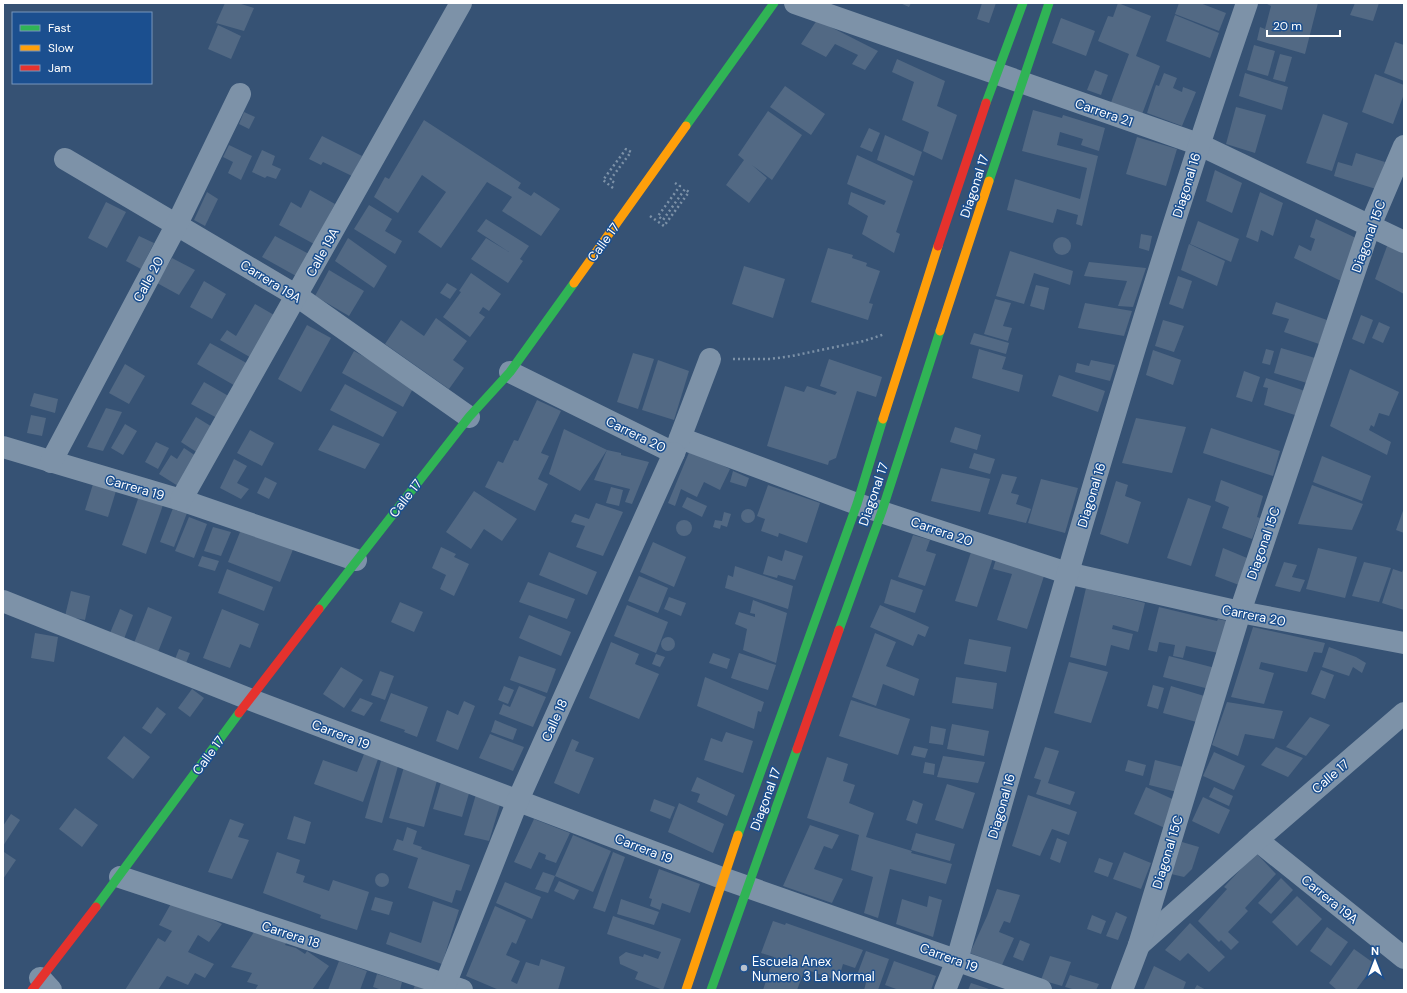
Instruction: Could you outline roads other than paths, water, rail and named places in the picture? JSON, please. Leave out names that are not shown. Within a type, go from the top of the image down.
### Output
[{"type":"main road","name":"Calle 17","points":[[41,986],[249,699],[469,417],[510,372],[774,3]]},
{"type":"main road","name":"Diagonal 17","points":[[686,990],[722,878],[857,504],[912,325],[996,74],[1023,3]]},
{"type":"main road","name":"Diagonal 17","points":[[711,990],[882,511],[1021,83],[1049,3]]},
{"type":"street","name":"Calle 19A","points":[[181,500],[461,3]]},
{"type":"street","name":"Carrera 21","points":[[795,3],[1198,144],[1404,242]]},
{"type":"street","name":"Diagonal 16","points":[[945,990],[957,960],[1067,573],[1198,144],[1247,3]]},
{"type":"street","name":"Calle 20","points":[[51,462],[177,224],[240,94]]},
{"type":"street","name":"Diagonal 15C","points":[[1122,990],[1139,945],[1240,612],[1370,226],[1404,146]]},
{"type":"street","name":"Carrera 19A","points":[[65,159],[297,296],[469,417]]},
{"type":"street","name":"Calle 18","points":[[451,988],[518,800],[677,445],[710,359]]},
{"type":"street","name":"Carrera 20","points":[[510,372],[677,445],[882,511],[1067,573],[1240,612],[1404,643]]},
{"type":"street","name":"Carrera 19","points":[[3,447],[181,500],[356,560]]},
{"type":"street","name":"Carrera 19","points":[[3,601],[249,699],[722,878],[1041,990]]},
{"type":"street","name":"Calle 17","points":[[1257,840],[1404,713]]},
{"type":"street","name":"Carrera 19A","points":[[1257,840],[1404,958]]},
{"type":"street","name":"Diagonal 15C","points":[[1139,945],[1257,840]]},
{"type":"street","name":"Carrera 18","points":[[120,877],[451,988]]},
{"type":"place","name":"Escuela Anex Numero 3 La Normal","points":[[744,968]]}]
